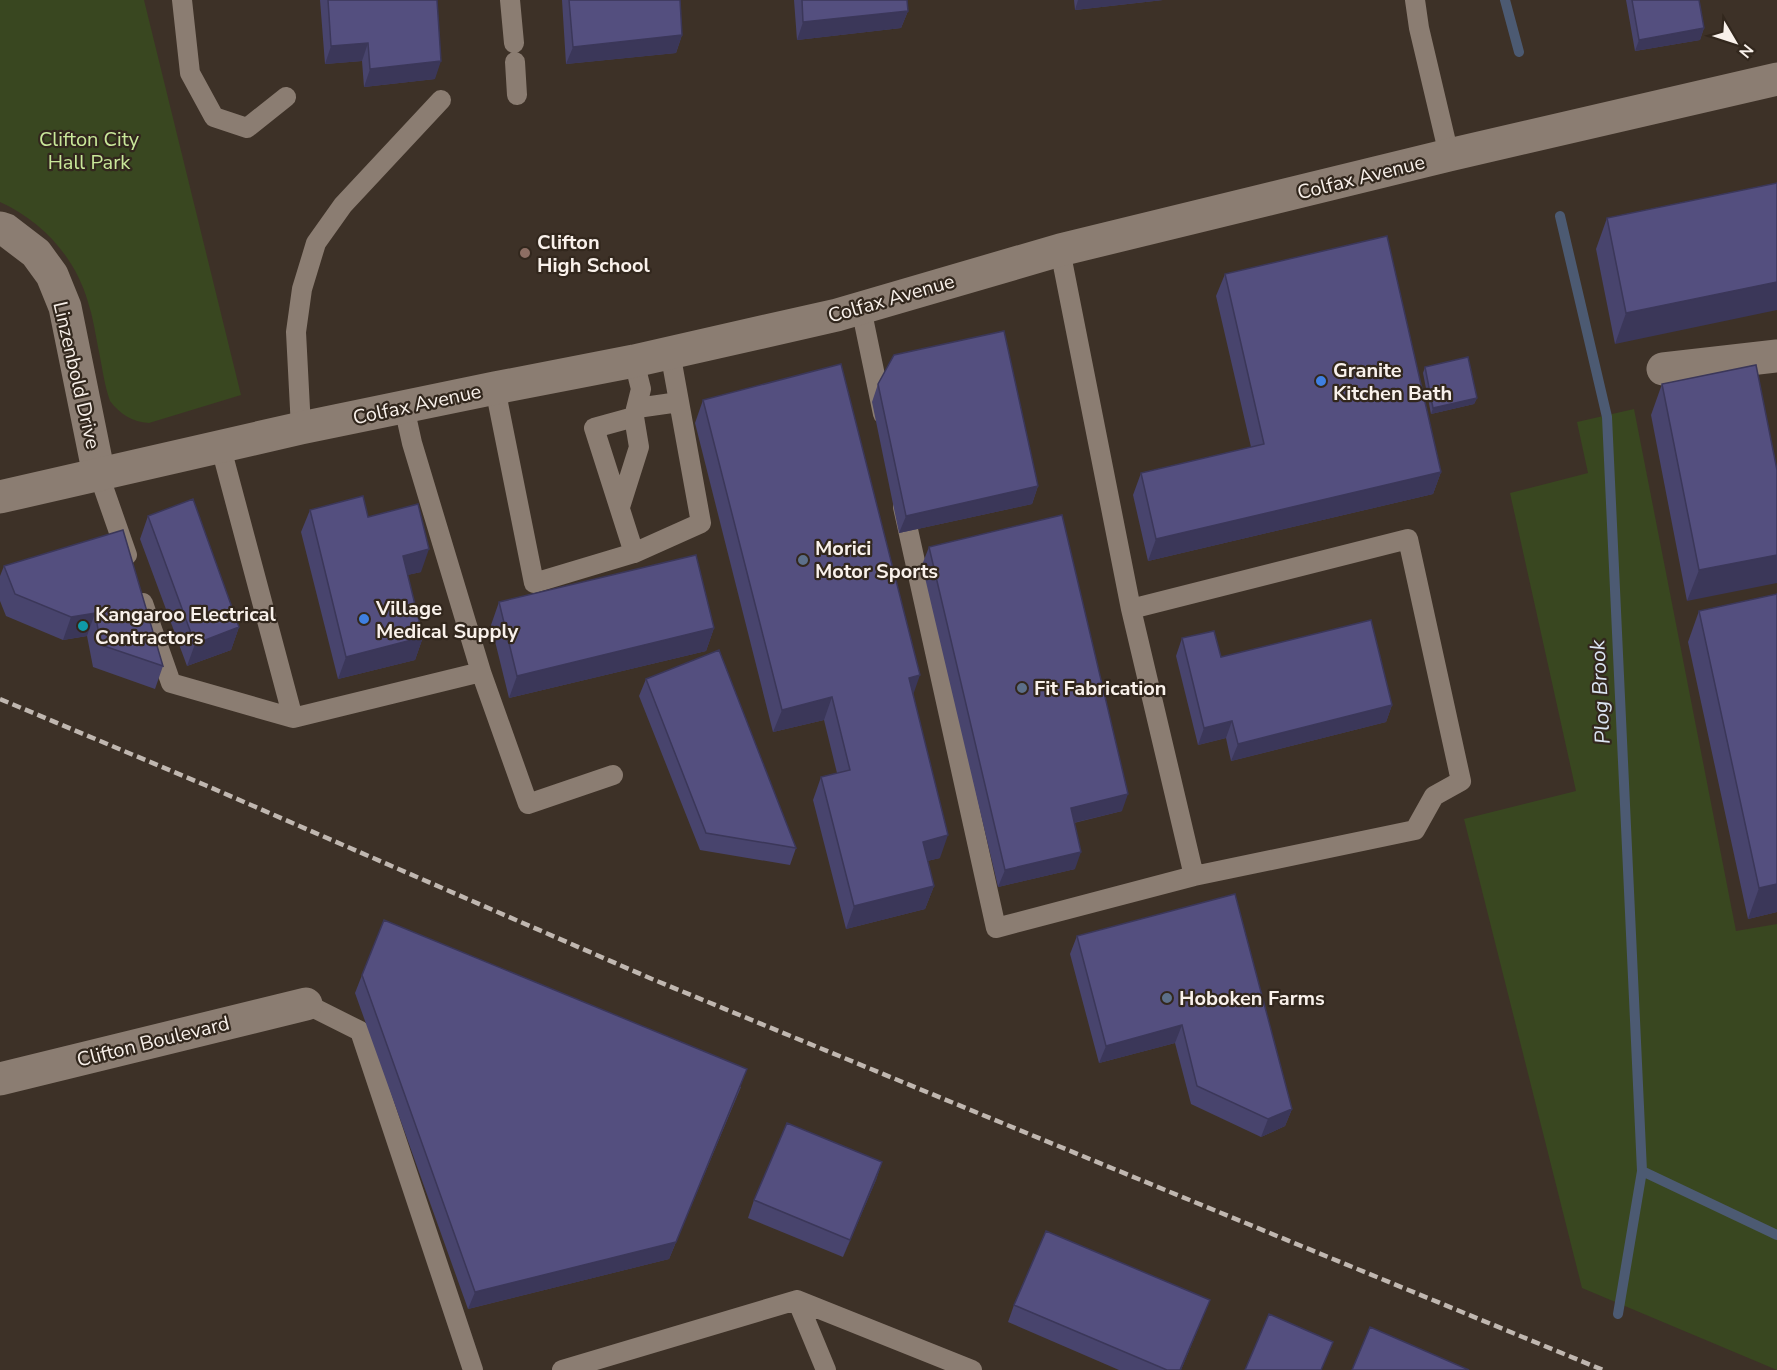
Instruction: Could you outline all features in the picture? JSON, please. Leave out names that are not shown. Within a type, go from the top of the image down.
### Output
[{"type":"street","name":"Colfax Avenue","points":[[0,497],[301,428],[634,362],[837,315],[1060,250],[1449,155],[1777,79]]},
{"type":"street","name":"Linzenbold Drive","points":[[0,228],[36,253],[52,275],[65,307],[99,475]]},
{"type":"street","points":[[1662,369],[1777,356]]},
{"type":"street","name":"Clifton Boulevard","points":[[0,1079],[306,1004]]},
{"type":"lane","points":[[182,0],[190,73],[214,117],[247,128],[286,97]]},
{"type":"lane","points":[[510,0],[517,95]]},
{"type":"lane","points":[[1415,0],[1419,28],[1449,155]]},
{"type":"lane","points":[[301,428],[296,332],[302,289],[316,243],[343,205],[441,100]]},
{"type":"lane","points":[[1060,250],[1131,609],[1194,876]]},
{"type":"lane","points":[[861,308],[885,426]]},
{"type":"lane","points":[[495,388],[534,583],[634,553],[701,523],[670,352]]},
{"type":"lane","points":[[620,507],[639,447],[635,413],[641,389],[634,362]]},
{"type":"lane","points":[[634,553],[594,428],[635,413],[679,402]]},
{"type":"lane","points":[[404,407],[481,672],[528,804],[613,775]]},
{"type":"lane","points":[[220,448],[293,718]]},
{"type":"lane","points":[[99,475],[171,683],[293,718],[481,672]]},
{"type":"lane","points":[[898,485],[996,928],[1194,876],[1415,830],[1434,796],[1461,781],[1408,539],[1131,609]]},
{"type":"lane","points":[[306,1004],[360,1031],[473,1370]]},
{"type":"lane","points":[[562,1370],[797,1300],[972,1370]]},
{"type":"lane","points":[[797,1300],[826,1370]]},
{"type":"green space","name":"Clifton City Hall Park","points":[[0,0],[144,0],[241,395],[149,423],[127,416],[110,401],[90,308],[75,270],[55,242],[43,230],[30,219],[0,202]]},
{"type":"green space","points":[[1634,409],[1736,931],[1777,924],[1777,1370],[1582,1288],[1464,819],[1576,791],[1510,493],[1588,473],[1577,422]]},
{"type":"building","points":[[328,0],[437,0],[441,61],[370,69],[368,43],[331,46]]},
{"type":"building","points":[[569,0],[680,0],[682,35],[573,47]]},
{"type":"building","points":[[802,0],[907,0],[908,11],[803,22]]},
{"type":"building","points":[[1632,0],[1699,0],[1704,28],[1639,40]]},
{"type":"building","points":[[1777,183],[1777,282],[1626,313],[1607,218]]},
{"type":"building","name":"Granite Kitchen Bath","points":[[1387,236],[1441,472],[1156,539],[1141,473],[1264,444],[1225,274]]},
{"type":"building","points":[[1004,331],[1038,486],[906,516],[878,384],[894,355]]},
{"type":"building","points":[[1468,357],[1477,398],[1433,408],[1425,367]]},
{"type":"building","name":"Morici Motor Sports","points":[[841,364],[920,675],[909,678],[948,835],[923,842],[934,886],[854,906],[821,777],[850,770],[832,697],[782,710],[703,400]]},
{"type":"building","points":[[1756,365],[1777,470],[1777,555],[1699,570],[1662,384]]},
{"type":"building","name":"Village Medical Supply","points":[[363,496],[368,517],[418,504],[429,549],[403,556],[423,637],[346,657],[310,510]]},
{"type":"building","points":[[193,499],[239,627],[195,644],[148,516]]},
{"type":"building","name":"Fit Fabrication","points":[[1062,515],[1128,794],[1071,808],[1081,852],[1005,870],[929,547]]},
{"type":"building","points":[[123,530],[163,666],[101,645],[95,613],[71,617],[15,594],[4,566]]},
{"type":"building","points":[[696,555],[714,628],[517,676],[499,602]]},
{"type":"building","points":[[1777,594],[1777,884],[1759,888],[1699,611]]},
{"type":"building","points":[[1371,620],[1392,705],[1238,744],[1232,721],[1204,728],[1182,638],[1214,631],[1221,657]]},
{"type":"building","points":[[719,650],[796,848],[706,833],[646,679]]},
{"type":"building","name":"Hoboken Farms","points":[[1235,894],[1292,1109],[1268,1119],[1197,1086],[1182,1025],[1106,1046],[1077,936]]},
{"type":"building","points":[[384,920],[747,1069],[676,1242],[475,1292],[362,975]]},
{"type":"building","points":[[787,1123],[882,1162],[850,1240],[754,1200]]},
{"type":"building","points":[[1046,1231],[1210,1300],[1180,1370],[1167,1370],[1014,1305]]},
{"type":"building","points":[[1269,1314],[1333,1342],[1321,1370],[1245,1370]]},
{"type":"building","points":[[1370,1327],[1469,1370],[1352,1370]]},
{"type":"waterway","name":"Plog Brook","points":[[1505,0],[1519,52]]},
{"type":"waterway","name":"Plog Brook","points":[[1560,216],[1607,417],[1642,1171]]},
{"type":"waterway","name":"Plog Brook","points":[[1618,1314],[1642,1171],[1777,1235]]},
{"type":"railway","points":[[0,699],[205,785],[652,979],[1603,1370]]},
{"type":"place","name":"Clifton High School","points":[[525,253]]},
{"type":"place","name":"Granite Kitchen Bath","points":[[1321,381]]},
{"type":"place","name":"Morici Motor Sports","points":[[803,560]]},
{"type":"place","name":"Village Medical Supply","points":[[364,619]]},
{"type":"place","name":"Kangaroo Electrical Contractors","points":[[83,626]]},
{"type":"place","name":"Fit Fabrication","points":[[1022,688]]},
{"type":"place","name":"Hoboken Farms","points":[[1167,998]]}]
